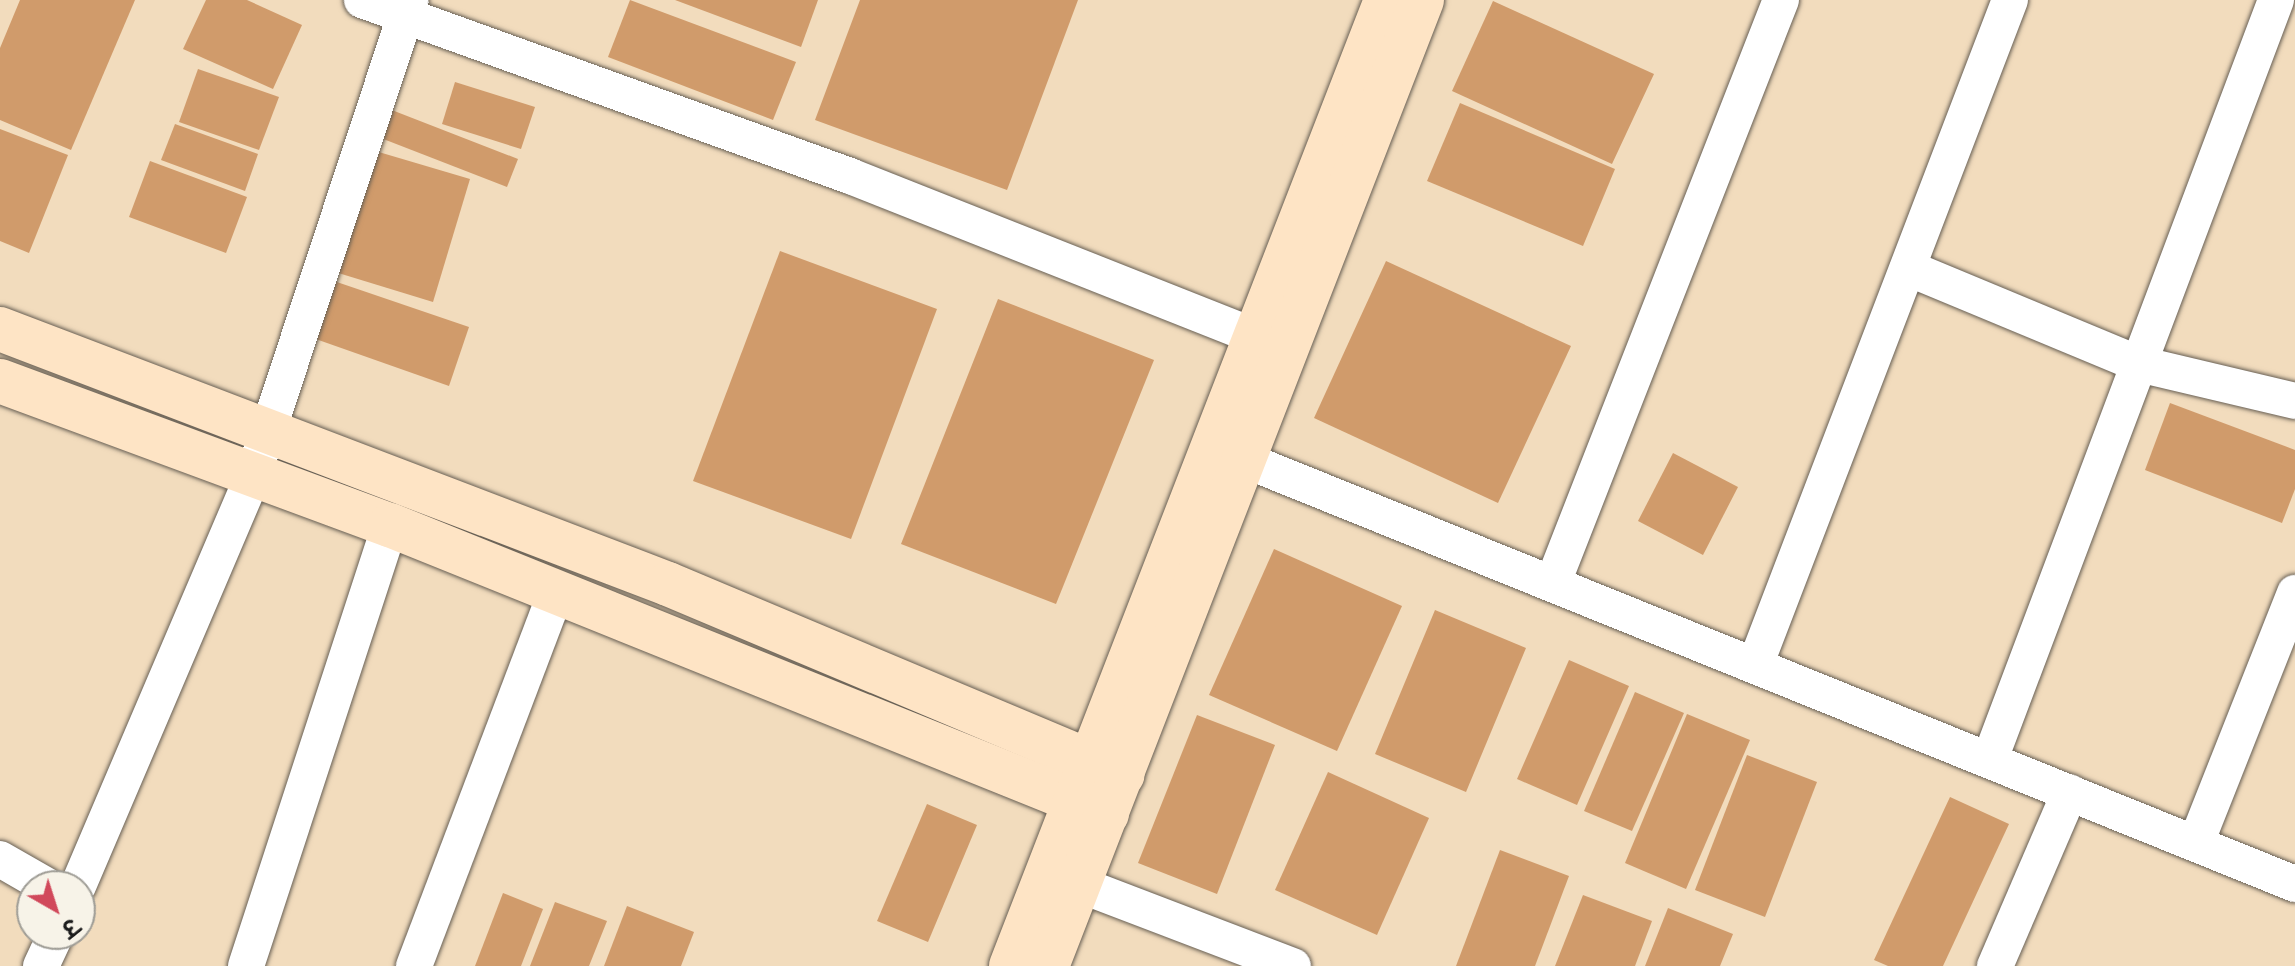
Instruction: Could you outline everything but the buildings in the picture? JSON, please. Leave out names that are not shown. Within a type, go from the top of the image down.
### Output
[{"type":"street","points":[[362,0],[407,8],[850,176],[1257,337]]},
{"type":"street","points":[[1047,966],[1078,884],[1097,786],[1257,337],[1386,0]]},
{"type":"street","points":[[1011,966],[1097,786],[1245,460],[1422,0]]},
{"type":"street","points":[[1554,580],[1781,0]]},
{"type":"street","points":[[1756,663],[2010,0]]},
{"type":"street","points":[[1990,759],[2276,0]]},
{"type":"street","points":[[85,870],[254,473],[407,8]]},
{"type":"street","points":[[1908,268],[2139,364],[2295,401]]},
{"type":"street","points":[[0,329],[268,428],[1097,786]]},
{"type":"street","points":[[0,381],[254,473],[556,592],[1097,786]]},
{"type":"street","points":[[1245,460],[1554,580],[2295,884]]},
{"type":"street","points":[[246,966],[390,525]]},
{"type":"street","points":[[414,966],[556,592]]},
{"type":"street","points":[[2196,843],[2295,593]]},
{"type":"street","points":[[1995,966],[2070,792]]},
{"type":"street","points":[[0,859],[19,870]]},
{"type":"street","points":[[1078,884],[1293,966]]}]
